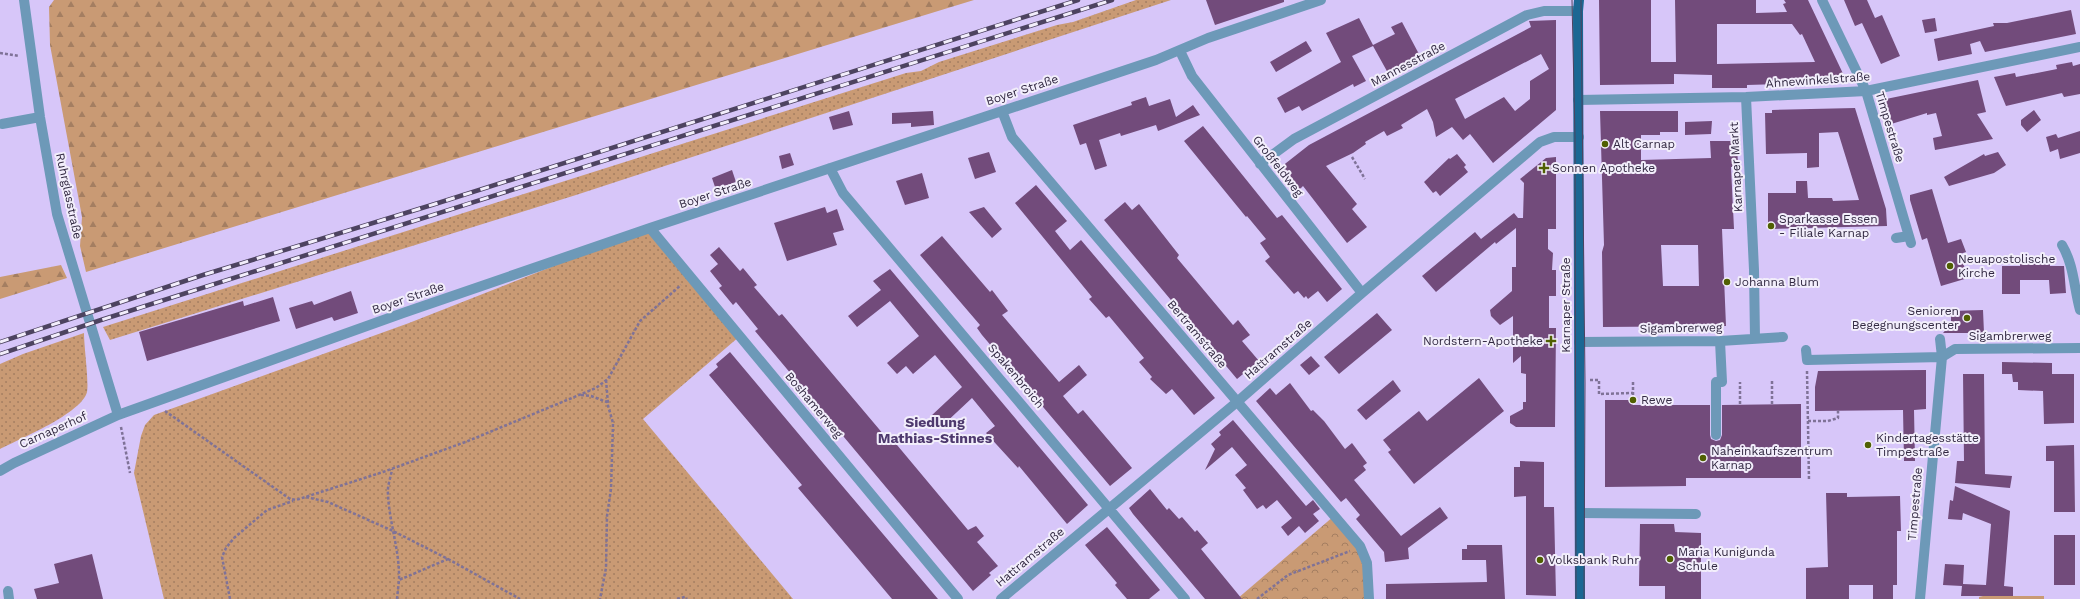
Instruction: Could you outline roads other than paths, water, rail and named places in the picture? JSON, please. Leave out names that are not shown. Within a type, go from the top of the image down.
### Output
[{"type":"main road","name":"Karnaper Straße","points":[[1575,0],[1578,11]]},
{"type":"main road","name":"Karnaper Straße","points":[[1579,0],[1580,599]]},
{"type":"street","name":"Ruhrglasstraße","points":[[24,0],[40,117],[57,214],[118,415]]},
{"type":"street","name":"Boyer Straße","points":[[118,415],[650,228],[1180,51],[1208,38],[1321,0]]},
{"type":"street","name":"Timpestraße","points":[[1822,0],[1866,91],[1910,240],[1896,238]]},
{"type":"street","name":"Mannesstraße","points":[[1260,164],[1294,139],[1527,16],[1544,11],[1578,11]]},
{"type":"street","name":"Ahnewinkelstraße","points":[[1578,100],[1746,97],[1866,91],[2080,47]]},
{"type":"street","name":"Großfeldweg","points":[[1180,51],[1192,76],[1362,293]]},
{"type":"street","name":"Karnaper Markt","points":[[1746,97],[1753,235],[1755,338]]},
{"type":"street","name":"Bertramstraße","points":[[1002,111],[1012,137],[1360,546],[1367,563],[1369,599]]},
{"type":"street","points":[[2,124],[40,117]]},
{"type":"street","name":"Hattramstraße","points":[[1000,599],[1109,506],[1237,402],[1362,293],[1540,142],[1554,138],[1579,137]]},
{"type":"street","name":"Spakenbroich","points":[[830,168],[843,192],[1186,599]]},
{"type":"street","name":"Boshamerweg","points":[[650,228],[958,599]]},
{"type":"street","points":[[2062,245],[2069,255],[2080,310]]},
{"type":"street","name":"Sigambrerweg","points":[[1579,342],[1720,341],[1783,337]]},
{"type":"street","name":"Timpestraße","points":[[1920,599],[1942,357],[1940,339]]},
{"type":"street","points":[[1716,435],[1720,341]]},
{"type":"street","name":"Sigambrerweg","points":[[1942,357],[1955,349],[2080,348]]},
{"type":"street","points":[[1806,350],[1807,360],[1942,357]]},
{"type":"street","name":"Carnaperhof","points":[[0,471],[14,462],[118,415]]},
{"type":"street","points":[[1580,513],[1696,514]]},
{"type":"tram line","points":[[1572,0],[1575,137],[1576,599]]},
{"type":"tram line","points":[[1581,0],[1585,383],[1584,599]]},
{"type":"railway","points":[[0,342],[203,275],[435,204],[1078,0]]},
{"type":"railway","points":[[0,354],[101,320],[1112,0]]},
{"type":"place","name":"Alt Carnap","points":[[1605,144]]},
{"type":"place","name":"Sonnen Apotheke","points":[[1544,168]]},
{"type":"place","name":"Sparkasse Essen - Filiale Karnap","points":[[1771,226]]},
{"type":"place","name":"Neuapostolische Kirche","points":[[1950,266]]},
{"type":"place","name":"Johanna Blum","points":[[1727,282]]},
{"type":"place","name":"Senioren Begegnungscenter","points":[[1967,318]]},
{"type":"place","name":"Nordstern-Apotheke","points":[[1551,341]]},
{"type":"place","name":"Rewe","points":[[1633,400]]},
{"type":"place","name":"Kindertagesstätte Timpestraße","points":[[1868,445]]},
{"type":"place","name":"Naheinkaufszentrum Karnap","points":[[1703,458]]},
{"type":"place","name":"Maria Kunigunda Schule","points":[[1670,559]]},
{"type":"place","name":"Volksbank Ruhr","points":[[1540,560]]},
{"type":"district","name":"Siedlung Mathias-Stinnes","points":[[935,430]]}]
